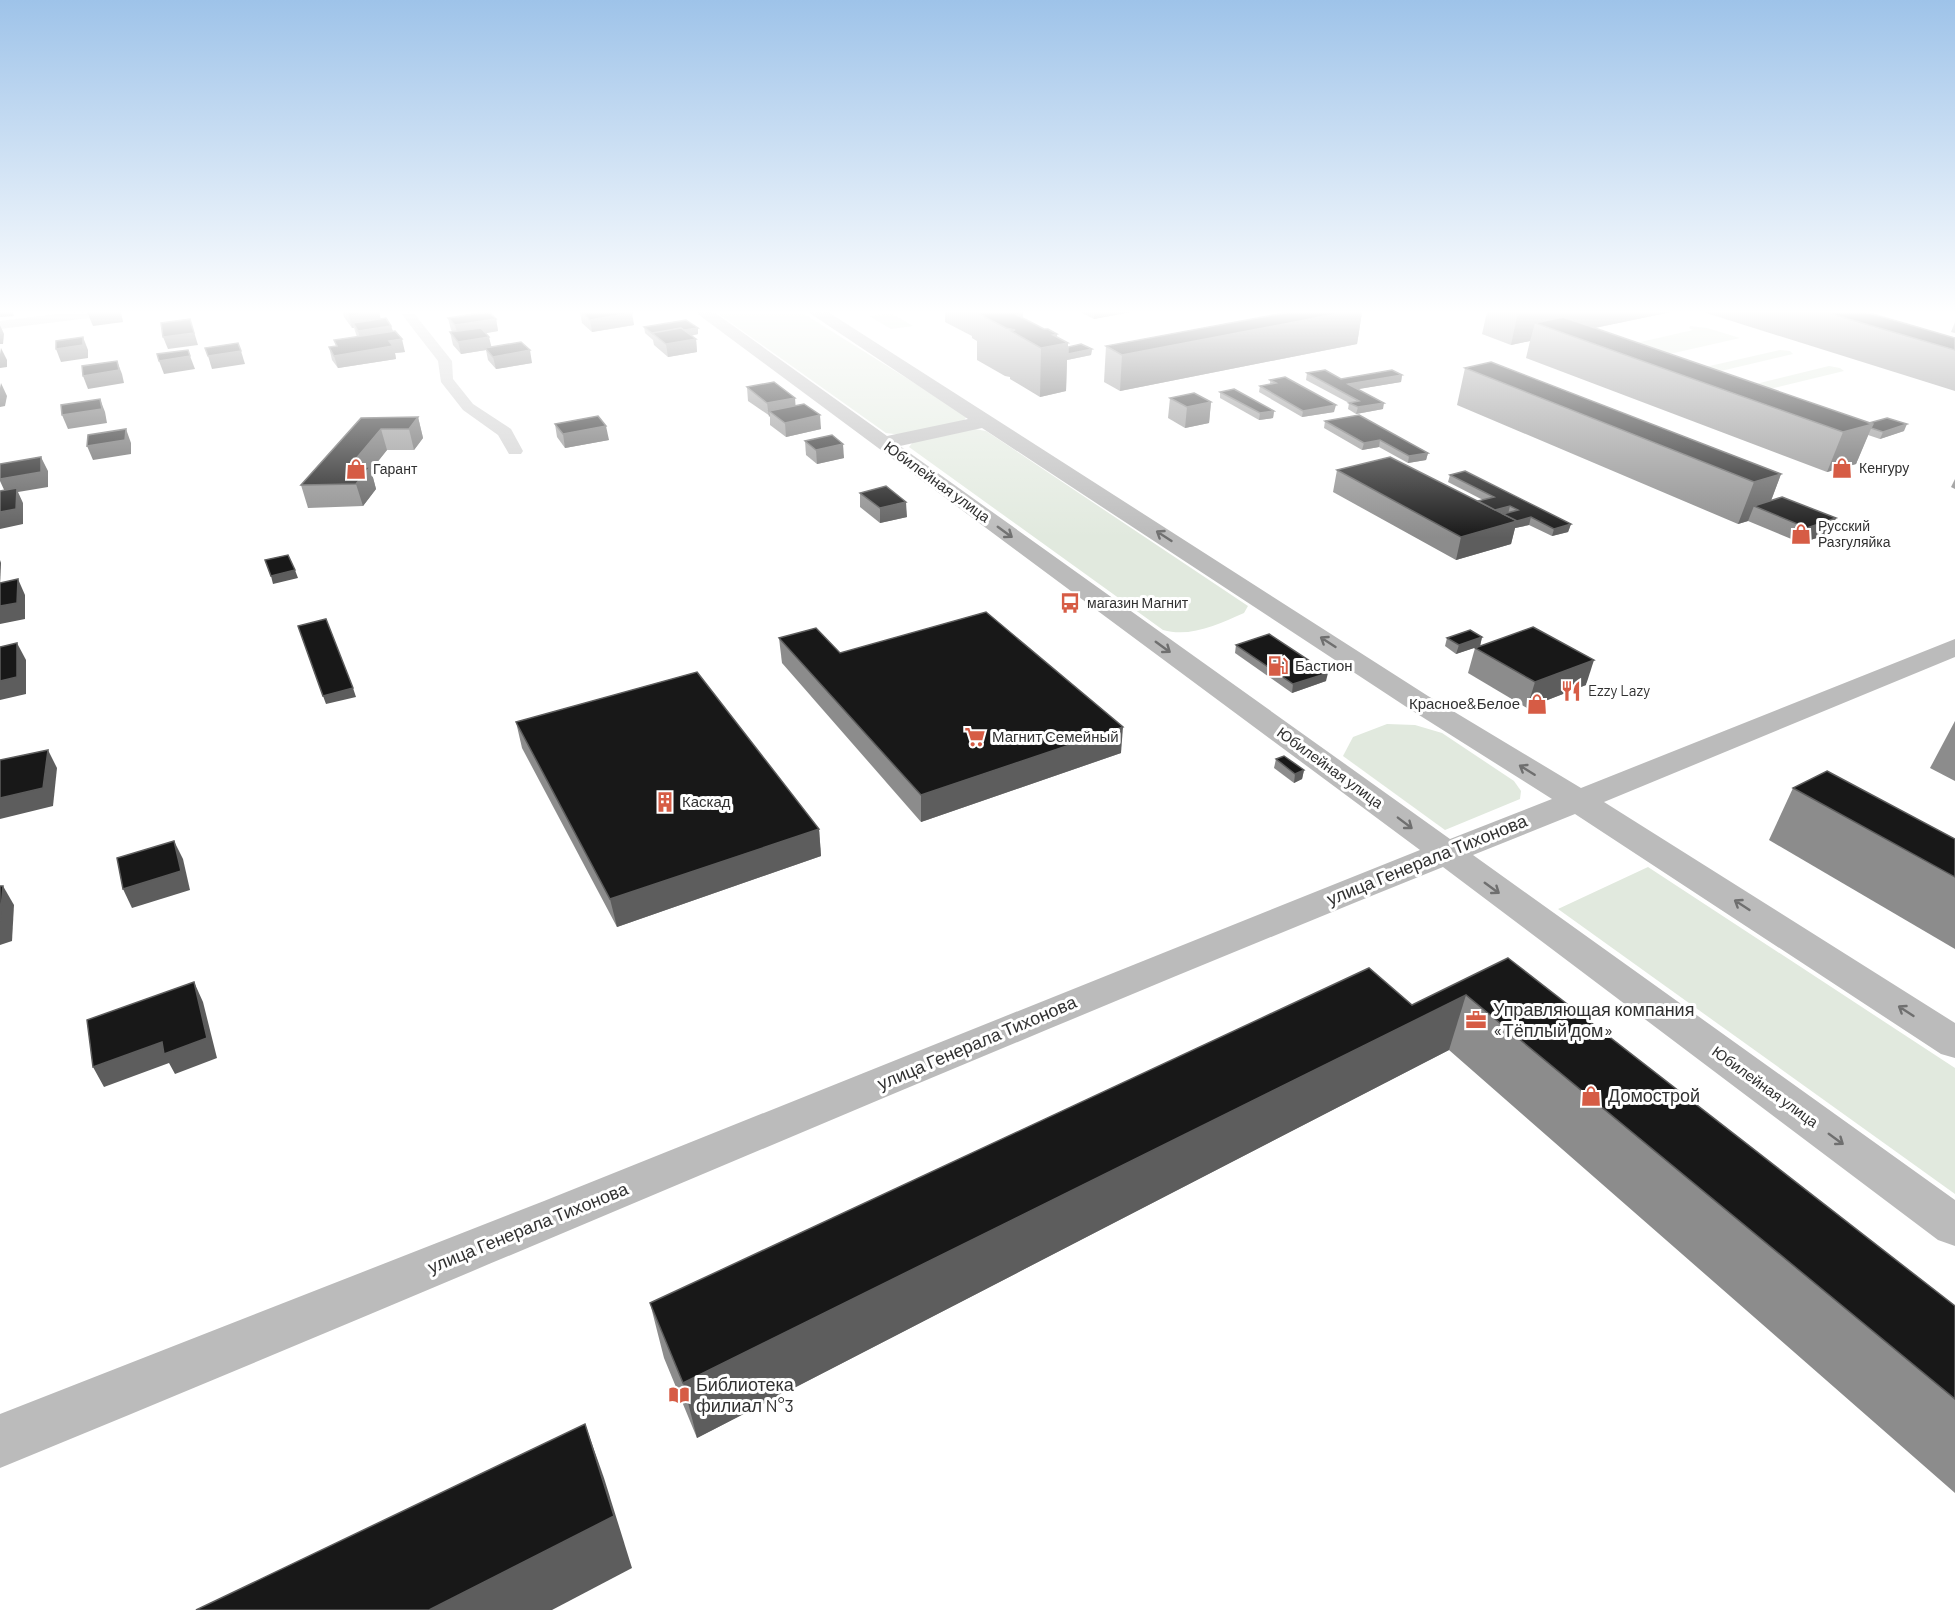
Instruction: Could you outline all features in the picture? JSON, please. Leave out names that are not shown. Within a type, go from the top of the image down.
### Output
[{"type":"main road","name":"Юбилейная улица","points":[[807,387],[1955,1226]]},
{"type":"main road","points":[[934,387],[1418,702],[1955,1043]]},
{"type":"main road","points":[[883,442],[987,421]]},
{"type":"main road","name":"улица Генерала Тихонова","points":[[0,1441],[571,1211],[1256,928],[1577,801],[1955,647]]},
{"type":"street","points":[[452,387],[468,408],[505,432],[515,451]]},
{"type":"shaded area","points":[[822,387],[921,387],[967,416],[963,422],[902,435],[886,433]]},
{"type":"shaded area","points":[[1743,387],[1778,387],[1733,398],[1719,393]]},
{"type":"shaded area","points":[[975,429],[986,431],[1248,606],[1244,613],[1194,631],[1163,630],[909,447],[913,442]]},
{"type":"shaded area","points":[[1387,724],[1415,725],[1442,733],[1514,781],[1521,791],[1520,799],[1445,830],[1343,756],[1353,737]]},
{"type":"shaded area","points":[[1648,867],[1955,1068],[1955,1194],[1558,909]]},
{"type":"building","points":[[747,387],[781,387],[795,398],[767,403]]},
{"type":"building","points":[[1262,387],[1303,387],[1336,405],[1303,411]]},
{"type":"building","points":[[1333,387],[1354,387],[1384,403],[1358,407],[1349,403],[1359,401]]},
{"type":"building","points":[[1514,387],[1556,387],[1781,474],[1754,482]]},
{"type":"building","points":[[1716,387],[1766,387],[1873,424],[1843,432]]},
{"type":"building","points":[[1234,389],[1274,411],[1260,413],[1220,392]]},
{"type":"building","points":[[1194,393],[1211,402],[1187,407],[1170,398]]},
{"type":"building","points":[[100,399],[102,409],[62,415],[61,405]]},
{"type":"building","points":[[804,404],[820,415],[785,423],[769,411]]},
{"type":"building","points":[[1359,415],[1428,453],[1409,456],[1380,440],[1364,443],[1325,421]]},
{"type":"building","points":[[598,416],[606,426],[563,434],[555,424]]},
{"type":"building","points":[[418,417],[409,429],[381,429],[349,467],[370,467],[356,484],[301,485],[361,418]]},
{"type":"building","points":[[1887,418],[1907,424],[1883,432],[1871,428],[1873,424],[1869,423]]},
{"type":"building","points":[[126,429],[125,440],[87,446],[88,435]]},
{"type":"building","points":[[832,435],[843,444],[816,450],[805,441]]},
{"type":"building","points":[[41,457],[41,472],[0,479],[0,464]]},
{"type":"building","points":[[1390,457],[1517,521],[1461,537],[1337,470]]},
{"type":"building","points":[[1465,471],[1571,524],[1554,529],[1531,517],[1517,521],[1503,514],[1518,510],[1510,506],[1495,510],[1478,501],[1494,497],[1450,475]]},
{"type":"building","points":[[886,486],[906,502],[880,508],[860,493]]},
{"type":"building","points":[[17,488],[16,509],[0,512],[0,491]]},
{"type":"building","points":[[1782,497],[1836,518],[1807,528],[1754,506]]},
{"type":"building","points":[[288,555],[295,570],[271,576],[265,560]]},
{"type":"building","points":[[18,579],[17,603],[0,606],[0,583]]},
{"type":"building","name":"Магнит Семейный","points":[[986,612],[1123,727],[921,795],[779,638],[816,628],[840,653]]},
{"type":"building","points":[[326,619],[353,688],[323,696],[298,626]]},
{"type":"building","points":[[1533,627],[1594,660],[1535,682],[1475,648]]},
{"type":"building","points":[[1470,630],[1482,637],[1459,645],[1447,638]]},
{"type":"building","points":[[1269,634],[1328,673],[1293,684],[1236,645]]},
{"type":"building","points":[[17,643],[17,677],[0,681],[0,647]]},
{"type":"building","name":"Каскад","points":[[697,672],[819,829],[610,899],[516,722]]},
{"type":"building","points":[[48,750],[43,788],[0,798],[0,760]]},
{"type":"building","points":[[1284,756],[1304,770],[1295,774],[1276,759]]},
{"type":"building","points":[[1827,771],[1955,839],[1955,877],[1793,788]]},
{"type":"building","points":[[174,841],[181,871],[123,889],[117,858]]},
{"type":"building","points":[[0,886],[3,886],[0,922]]},
{"type":"building","points":[[1508,958],[1955,1306],[1955,1399],[1466,995],[683,1383],[650,1303],[1369,968],[1412,1005]]},
{"type":"building","points":[[194,982],[207,1038],[164,1054],[162,1042],[93,1067],[87,1020]]},
{"type":"building","points":[[585,1424],[614,1516],[429,1610],[196,1610]]},
{"type":"place","name":"Кенгуру","points":[[1842,468]]},
{"type":"place","name":"Гарант","points":[[356,469]]},
{"type":"place","name":"Русский Разгуляйка","points":[[1801,534]]},
{"type":"place","name":"магазин Магнит","points":[[1070,603]]},
{"type":"place","name":"Бастион","points":[[1278,666]]},
{"type":"place","name":"Ezzy Lazy","points":[[1571,691]]},
{"type":"place","name":"Красное&Белое","points":[[1537,704]]},
{"type":"place","name":"Магнит Семейный","points":[[975,737]]},
{"type":"place","name":"Каскад","points":[[665,802]]},
{"type":"place","name":"Управляющая компания «Тёплый дом»","points":[[1476,1020]]},
{"type":"place","name":"Домострой","points":[[1591,1096]]},
{"type":"place","name":"Библиотека филиал N°3","points":[[679,1395]]}]
